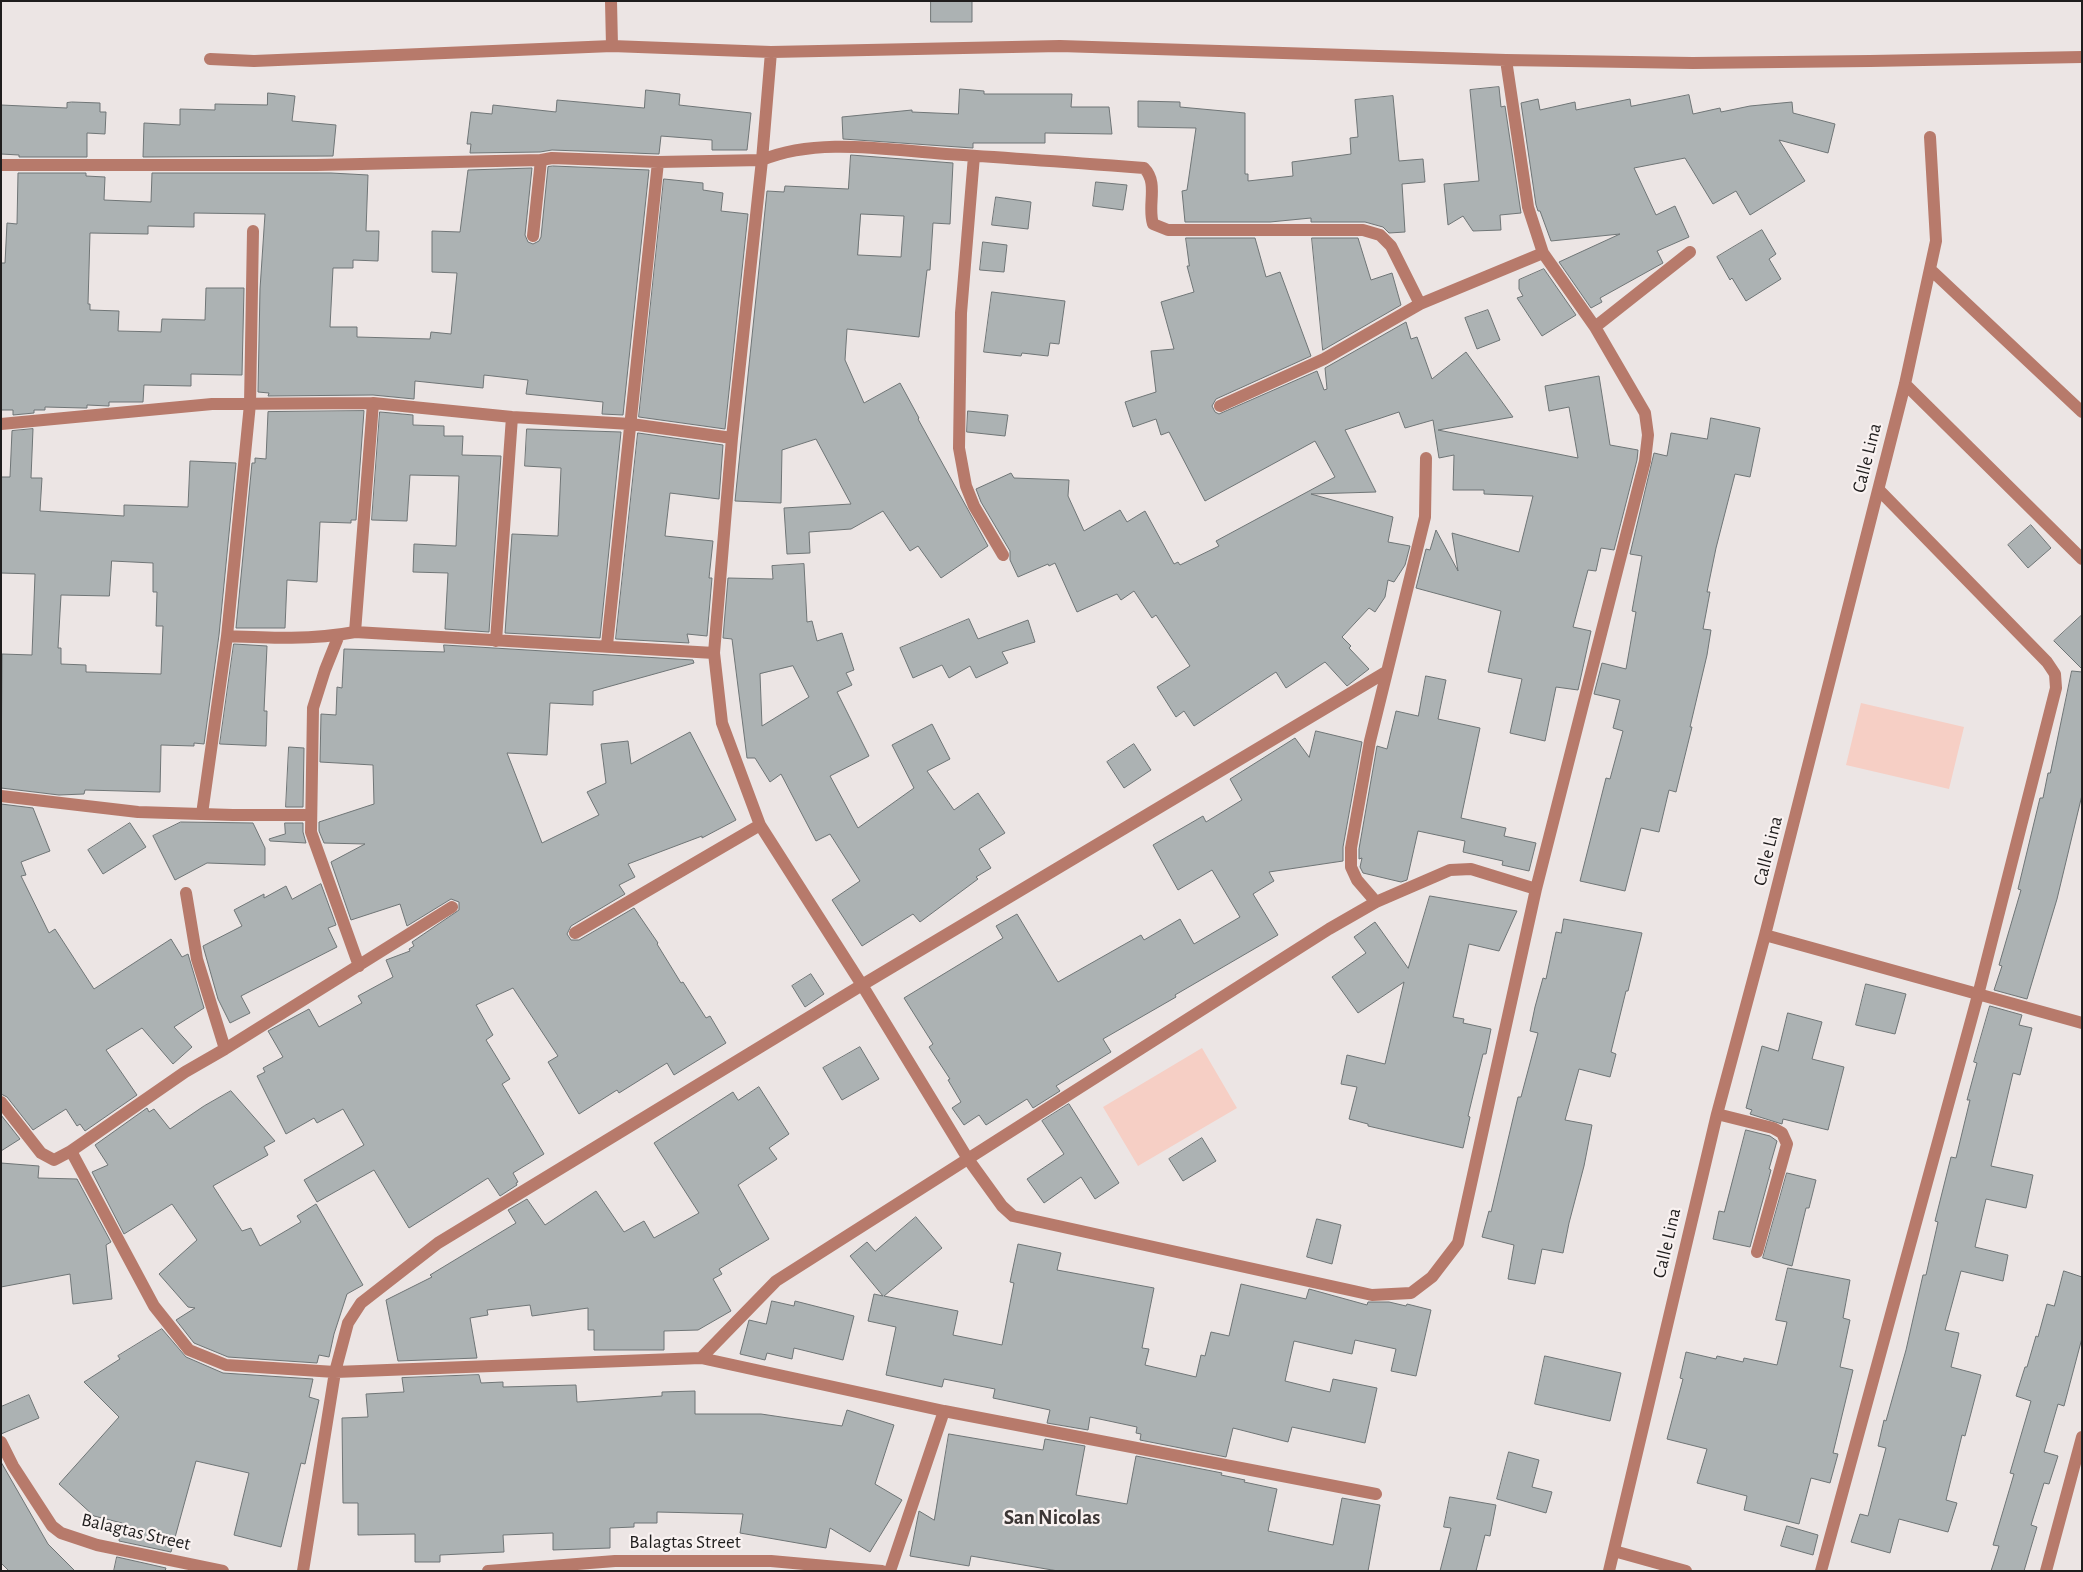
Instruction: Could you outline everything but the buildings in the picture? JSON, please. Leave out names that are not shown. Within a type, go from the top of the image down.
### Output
[{"type":"street","points":[[611,1],[612,46]]},
{"type":"street","points":[[210,59],[254,62],[612,46],[771,52],[1060,46],[1506,60],[1693,63],[1870,62],[2082,57]]},
{"type":"street","points":[[771,52],[762,160],[732,438],[714,653],[722,723],[760,825],[862,985],[968,1159],[1002,1206],[1013,1216],[1372,1295],[1411,1293],[1432,1277],[1458,1243],[1536,889],[1645,461],[1648,435],[1645,413],[1595,327],[1543,253],[1528,207],[1506,60]]},
{"type":"street","name":"Calle Lina","points":[[1609,1571],[1716,1114],[1766,935],[1879,490],[1931,270],[1936,240],[1930,136]]},
{"type":"street","points":[[1,165],[316,165],[540,160],[552,158],[658,162],[762,160],[781,153],[819,147],[1144,168],[1150,174],[1152,181],[1150,215],[1152,224],[1168,230],[1363,230],[1380,235],[1391,246],[1420,304]]},
{"type":"street","points":[[974,156],[960,313],[959,448],[966,486],[974,506],[1003,555]]},
{"type":"street","points":[[533,236],[540,160]]},
{"type":"street","points":[[607,645],[658,162]]},
{"type":"street","points":[[202,814],[227,636],[250,404],[253,231]]},
{"type":"street","points":[[1595,327],[1690,252]]},
{"type":"street","points":[[1220,406],[1324,359],[1420,304],[1543,253]]},
{"type":"street","points":[[1931,270],[2082,412]]},
{"type":"street","points":[[1905,384],[2082,559]]},
{"type":"street","points":[[1,424],[212,404],[373,403],[512,417],[631,424],[732,438]]},
{"type":"street","points":[[355,632],[373,403]]},
{"type":"street","points":[[496,641],[512,417]]},
{"type":"street","points":[[1376,902],[1357,880],[1350,867],[1351,848],[1370,741],[1425,517],[1426,458]]},
{"type":"street","points":[[1821,1571],[1978,995],[2056,688],[2055,674],[2047,662],[1879,490]]},
{"type":"street","points":[[227,636],[282,638],[339,635],[355,632],[496,641],[607,645],[714,653]]},
{"type":"street","points":[[339,635],[313,708],[311,832],[359,966]]},
{"type":"street","points":[[303,1571],[335,1372],[348,1323],[361,1303],[438,1243],[862,985],[1386,672]]},
{"type":"street","points":[[1,796],[138,812],[311,814]]},
{"type":"street","points":[[575,933],[760,825]]},
{"type":"street","points":[[701,1358],[776,1281],[1329,929],[1376,902],[1450,870],[1471,869],[1536,889]]},
{"type":"street","points":[[186,893],[197,959],[225,1049]]},
{"type":"street","points":[[1,1102],[41,1153],[54,1160],[71,1151],[185,1072],[452,907]]},
{"type":"street","points":[[1766,935],[2082,1023]]},
{"type":"street","points":[[1716,1114],[1773,1128],[1782,1133],[1787,1144],[1757,1252]]},
{"type":"street","points":[[71,1151],[154,1306],[189,1350],[226,1365],[335,1372],[701,1358],[944,1411],[1376,1494]]},
{"type":"street","points":[[890,1571],[944,1411]]},
{"type":"street","points":[[2046,1571],[2082,1437]]},
{"type":"street","name":"Balagtas Street","points":[[1,1442],[52,1526],[60,1534],[97,1545],[223,1571]]},
{"type":"street","points":[[1614,1551],[1686,1571]]},
{"type":"street","name":"Balagtas Street","points":[[488,1571],[615,1561],[771,1561],[882,1571]]},
{"type":"shaded area","points":[[1861,703],[1964,727],[1949,789],[1846,765]]},
{"type":"shaded area","points":[[1202,1048],[1237,1108],[1138,1166],[1103,1107]]},
{"type":"district","name":"San Nicolas","points":[[1052,1518]]}]
